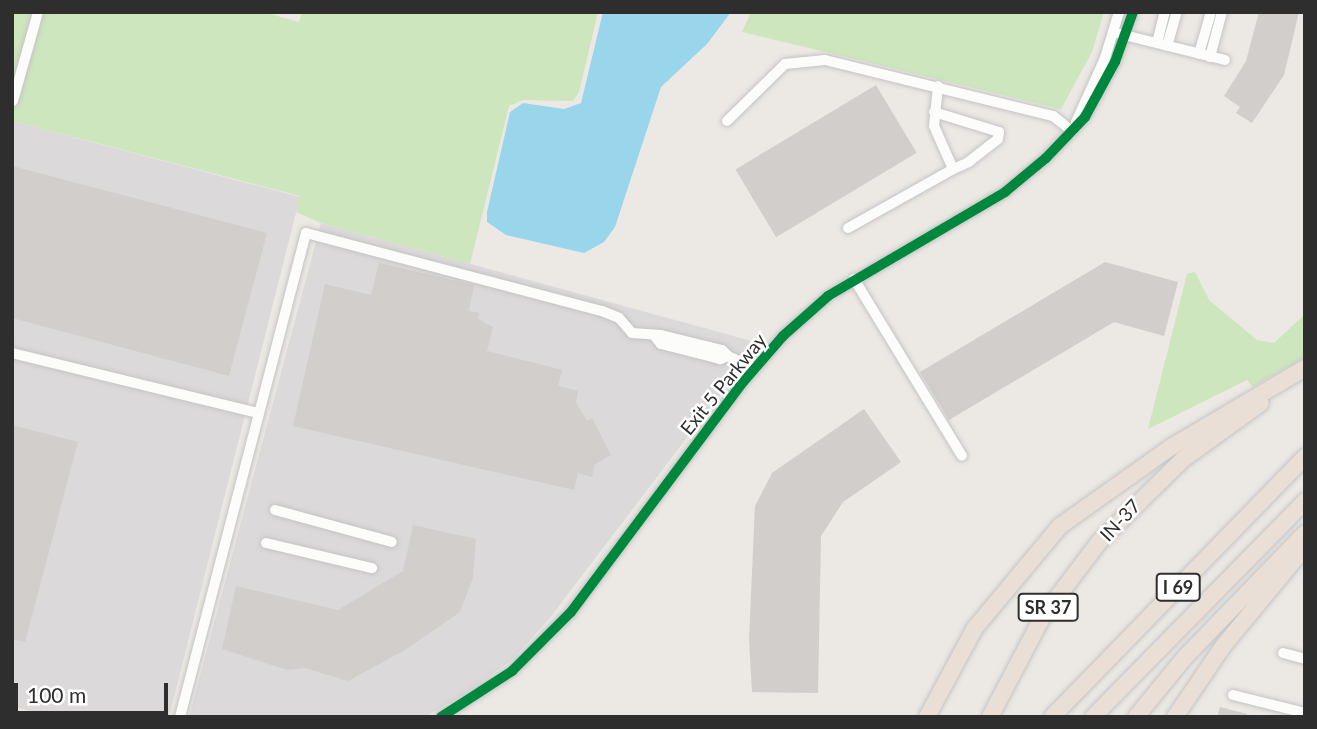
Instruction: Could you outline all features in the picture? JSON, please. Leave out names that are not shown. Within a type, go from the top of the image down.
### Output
[{"type":"highway","name":"IN-37","points":[[990,716],[1043,616],[1100,541],[1181,460],[1305,371]]},
{"type":"highway","points":[[927,717],[975,628],[1060,526],[1161,453],[1305,371]]},
{"type":"highway","name":"I 69","points":[[1052,717],[1305,457]]},
{"type":"highway","name":"I 69","points":[[1093,717],[1305,501]]},
{"type":"highway","points":[[1136,717],[1186,656],[1305,533]]},
{"type":"highway","points":[[1175,717],[1224,645],[1305,547]]},
{"type":"street","points":[[12,101],[38,12]]},
{"type":"street","name":"Exit 5 Parkway","points":[[1074,126],[1114,33],[1119,12]]},
{"type":"street","name":"Exit 5 Parkway","points":[[441,717],[512,671],[571,612],[755,368],[783,337],[854,279],[1005,192],[1074,126],[1097,97],[1126,36],[1133,12]]},
{"type":"street","points":[[1162,45],[1165,12]]},
{"type":"street","points":[[1162,45],[1177,12]]},
{"type":"street","points":[[1202,55],[1206,12]]},
{"type":"street","points":[[1202,55],[1211,12]]},
{"type":"street","points":[[1202,55],[1220,12]]},
{"type":"street","points":[[1114,33],[1225,60]]},
{"type":"street","points":[[727,121],[785,64],[825,60],[1053,116],[1074,126]]},
{"type":"street","points":[[939,86],[934,127],[953,169]]},
{"type":"street","points":[[848,228],[969,162],[998,139],[999,132],[934,112]]},
{"type":"street","points":[[180,717],[306,233],[601,311],[618,318],[632,333],[720,359],[727,356],[755,368]]},
{"type":"street","points":[[854,279],[962,456]]},
{"type":"street","points":[[12,353],[259,413]]},
{"type":"street","points":[[275,510],[393,542]]},
{"type":"street","points":[[267,543],[372,568]]},
{"type":"street","points":[[1283,653],[1305,659]]},
{"type":"street","points":[[1233,695],[1305,713]]},
{"type":"shaded area","points":[[12,121],[300,197],[169,717],[52,717],[12,706]]},
{"type":"shaded area","points":[[321,223],[759,343],[549,619],[512,660],[464,694],[425,717],[189,717]]},
{"type":"green space","points":[[12,12],[263,12],[299,22],[302,12],[598,12],[579,92],[573,101],[523,100],[509,106],[470,264],[321,223],[296,212],[300,196],[12,121]]},
{"type":"green space","points":[[751,12],[1104,12],[1092,52],[1061,109],[742,32]]},
{"type":"green space","points":[[1195,272],[1209,300],[1257,340],[1274,343],[1305,314],[1305,357],[1253,387],[1247,380],[1148,429],[1187,274]]},
{"type":"water","points":[[603,12],[731,12],[707,44],[661,87],[615,227],[604,242],[584,253],[506,235],[487,222],[487,212],[510,112],[523,103],[564,109],[581,103]]},
{"type":"building","points":[[1259,12],[1299,12],[1284,75],[1252,123],[1236,113],[1240,107],[1224,96],[1246,61]]},
{"type":"building","points":[[876,85],[917,153],[776,237],[735,169]]},
{"type":"building","points":[[12,166],[267,233],[229,376],[12,318]]},
{"type":"building","points":[[1105,262],[1178,282],[1164,336],[1114,322],[949,420],[920,372]]},
{"type":"building","points":[[379,263],[474,285],[469,311],[479,313],[478,319],[493,327],[487,351],[562,370],[558,386],[578,391],[576,402],[587,421],[592,418],[611,455],[594,465],[592,477],[578,473],[574,490],[293,426],[325,284],[371,295]]},
{"type":"building","points":[[864,409],[901,462],[843,502],[821,536],[818,693],[752,692],[749,639],[755,506],[772,473]]},
{"type":"building","points":[[12,425],[78,442],[25,642],[12,639]]},
{"type":"building","points":[[413,525],[476,539],[473,578],[460,612],[405,650],[348,681],[305,668],[287,670],[222,649],[236,586],[338,610],[403,571]]},
{"type":"building","points":[[1220,707],[1247,714],[1247,717],[1217,717]]},
{"type":"cycle path","points":[[441,717],[512,671],[571,612],[744,381],[783,336],[828,296],[1005,192],[1046,158],[1085,117],[1115,62],[1133,12]]}]
